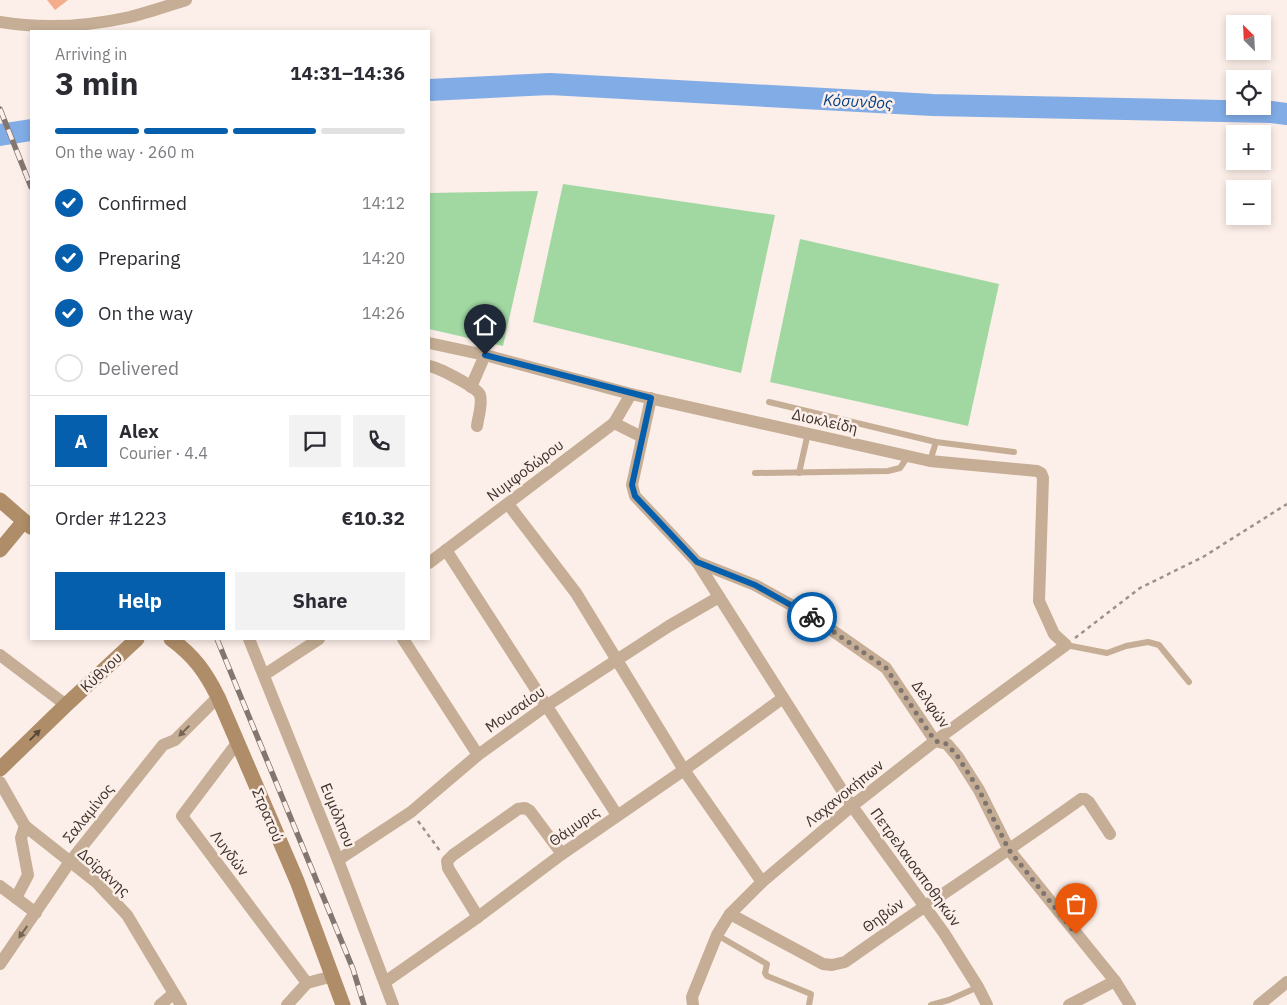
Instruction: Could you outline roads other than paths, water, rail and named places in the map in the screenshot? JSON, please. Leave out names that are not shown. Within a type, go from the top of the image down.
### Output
[{"type":"main road","points":[[0,500],[28,524],[0,550]]},
{"type":"main road","name":"Κύθνου","points":[[0,769],[66,704],[136,640]]},
{"type":"main road","name":"Στρατού","points":[[172,640],[198,662],[218,697],[297,881],[343,1005]]},
{"type":"street","points":[[0,22],[19,25],[56,26],[89,23],[130,17],[186,0]]},
{"type":"street","name":"Διοκλείδη","points":[[430,343],[485,355],[631,394],[930,461],[1038,471],[1043,478],[1039,600],[1054,634],[1066,645]]},
{"type":"street","points":[[471,387],[485,355]]},
{"type":"street","points":[[430,366],[457,378],[478,392],[480,396],[476,426]]},
{"type":"street","name":"Νυμφοδώρου","points":[[430,562],[614,423],[631,394]]},
{"type":"street","points":[[651,398],[632,485],[635,496],[697,562]]},
{"type":"street","points":[[614,423],[642,437]]},
{"type":"street","points":[[508,504],[576,593],[684,770],[762,882]]},
{"type":"street","points":[[446,550],[616,815]]},
{"type":"street","name":"Πετρελαιοαποθηκών","points":[[697,562],[852,806],[944,933],[978,987],[987,1005]]},
{"type":"street","name":"Δελφών","points":[[697,562],[755,585],[813,618],[886,668],[935,741],[947,744],[958,757],[979,790],[1009,850],[1115,981],[1130,1005]]},
{"type":"street","name":"Μουσαίου","points":[[338,860],[411,812],[478,755],[546,706],[669,626],[719,597]]},
{"type":"street","name":"Ευμόλπου","points":[[248,640],[338,860],[392,1005]]},
{"type":"street","points":[[264,675],[317,640]]},
{"type":"street","points":[[404,640],[478,755]]},
{"type":"street","name":"Λαχανοκήπων","points":[[693,1005],[692,997],[717,935],[730,914],[762,882],[852,806],[935,741],[1066,645]]},
{"type":"street","points":[[0,655],[66,704]]},
{"type":"street","name":"Σαλαμίνος","points":[[0,964],[69,863],[164,745],[175,740],[218,697]]},
{"type":"street","name":"Θάμυρις","points":[[385,982],[616,815],[684,770],[783,698]]},
{"type":"street","name":"Λυγδών","points":[[237,743],[182,816],[307,983]]},
{"type":"street","name":"Δοϊράνης","points":[[0,782],[25,826],[69,863],[96,882],[127,915],[177,1000]]},
{"type":"street","name":"Θηβών","points":[[730,914],[823,964],[832,966],[845,962],[1081,799],[1089,802],[1110,834]]},
{"type":"street","points":[[478,916],[448,868],[447,861],[518,809],[525,808],[530,811],[562,854]]},
{"type":"street","points":[[16,898],[28,875],[21,838],[25,826]]},
{"type":"street","points":[[0,886],[36,913]]},
{"type":"street","points":[[287,1005],[307,983],[333,976]]},
{"type":"street","points":[[1069,1005],[1115,981]]},
{"type":"street","points":[[1259,1005],[1287,982]]},
{"type":"street","points":[[160,1005],[177,1000]]},
{"type":"lane","points":[[769,402],[936,442],[1014,452]]},
{"type":"lane","points":[[799,473],[808,433]]},
{"type":"lane","points":[[930,461],[936,442]]},
{"type":"lane","points":[[755,474],[888,471],[900,468],[908,456]]},
{"type":"lane","points":[[1066,645],[1108,652],[1148,642],[1159,645],[1189,682]]},
{"type":"lane","points":[[717,935],[767,964],[766,976],[811,994],[809,1005]]},
{"type":"lane","points":[[931,1005],[949,1000],[978,987]]},
{"type":"waterway","name":"Κόσυνθος","points":[[430,90],[550,84],[933,105],[1271,112],[1287,114]]},
{"type":"waterway","name":"Κόσυνθος","points":[[0,135],[30,130]]},
{"type":"railway","points":[[0,109],[30,184]]},
{"type":"railway","points":[[217,640],[353,969],[364,1005]]}]
